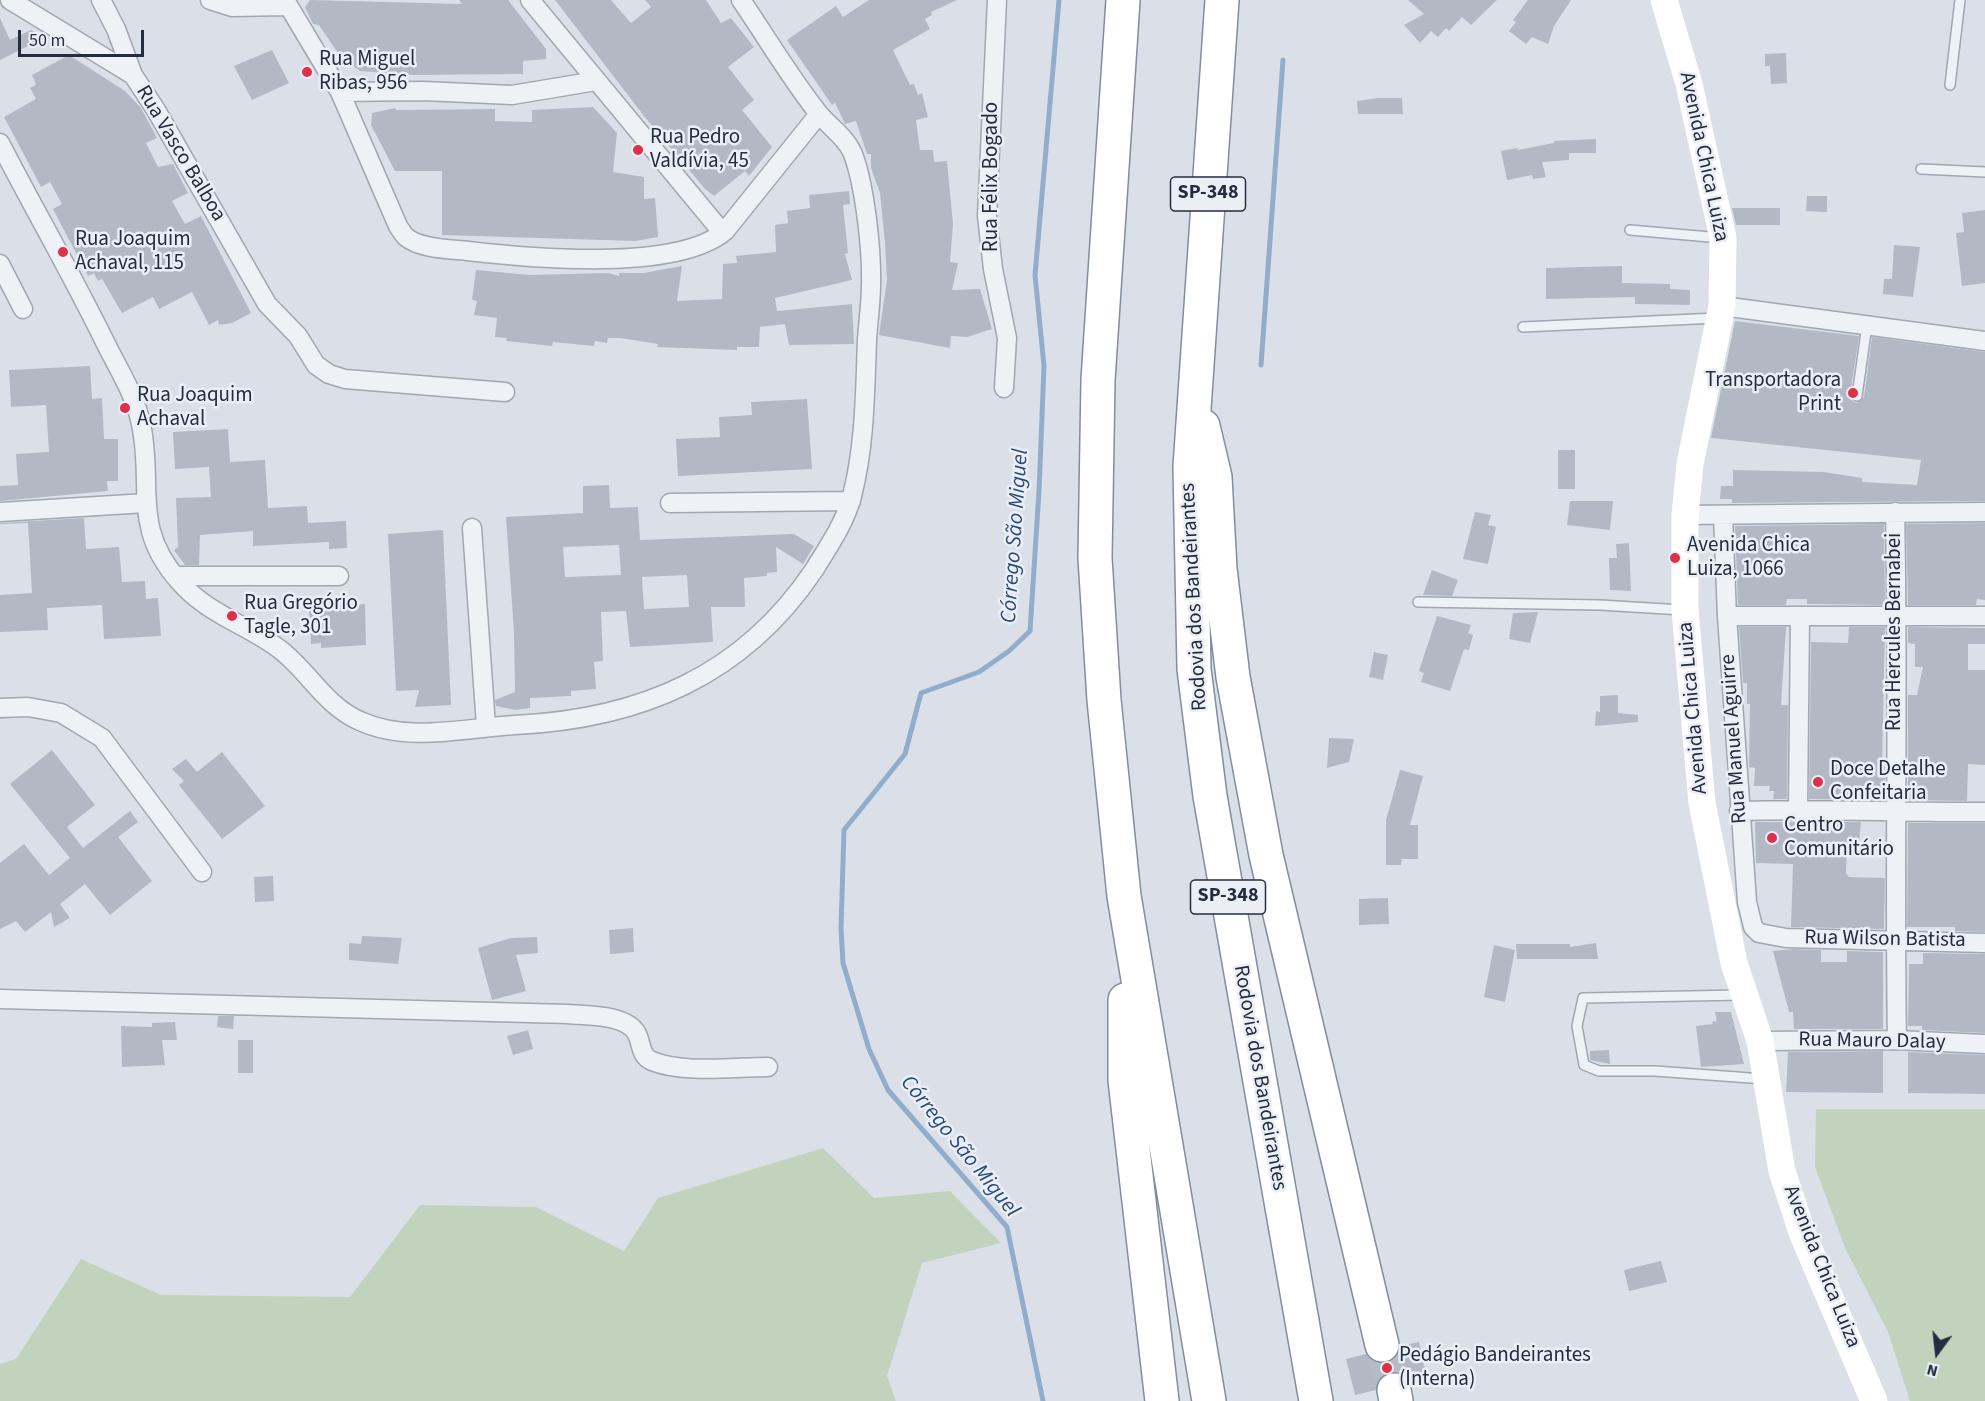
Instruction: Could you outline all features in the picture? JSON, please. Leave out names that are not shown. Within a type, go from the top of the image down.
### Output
[{"type":"highway","points":[[1123,0],[1098,380],[1095,558],[1104,700],[1124,896],[1209,1401]]},
{"type":"highway","name":"Rodovia dos Bandeirantes","points":[[1222,0],[1190,467],[1194,669],[1210,796],[1316,1401]]},
{"type":"highway","points":[[1195,389],[1215,477],[1220,569],[1233,677],[1266,855],[1383,1345]]},
{"type":"highway","points":[[1124,896],[1125,1080],[1162,1401]]},
{"type":"main road","name":"Avenida Chica Luiza","points":[[1664,0],[1689,84],[1723,238],[1721,312],[1690,464],[1685,515],[1685,610],[1702,803],[1725,924],[1744,995],[1760,1041],[1782,1172],[1800,1225],[1874,1401]]},
{"type":"street","points":[[10,0],[133,75]]},
{"type":"street","name":"Rua Vasco Balboa","points":[[101,0],[116,29],[133,75],[156,110],[267,304],[298,336],[315,365],[329,374],[366,382],[505,392]]},
{"type":"street","points":[[210,0],[232,7],[285,3],[340,92],[398,226],[405,237],[413,241],[485,253],[556,259],[608,259],[654,255],[696,247],[715,240],[725,231],[819,114]]},
{"type":"street","points":[[530,0],[717,226],[725,231]]},
{"type":"street","points":[[0,143],[88,306],[135,402],[145,454],[147,523],[154,547],[174,576],[192,596],[211,610],[265,639],[285,653],[335,705],[355,719],[379,729],[407,734],[486,726],[541,724],[588,717],[648,702],[684,687],[723,664],[768,627],[794,599],[831,543],[851,501],[862,448],[871,284],[870,252],[859,172],[852,150],[819,114],[741,0]]},
{"type":"street","name":"Rua Félix Bogado","points":[[997,0],[987,216],[993,269],[1006,338],[1004,388]]},
{"type":"street","points":[[340,92],[423,91],[513,95],[596,81]]},
{"type":"street","points":[[0,264],[23,309]]},
{"type":"street","points":[[1721,312],[1867,325],[1985,341]]},
{"type":"street","points":[[670,503],[851,501]]},
{"type":"street","points":[[0,512],[146,503]]},
{"type":"street","name":"Rua Hercules Bernabei","points":[[1895,512],[1898,618],[1894,813],[1897,1040]]},
{"type":"street","points":[[1685,515],[1985,512]]},
{"type":"street","name":"Rua Manuel Aguirre","points":[[1723,515],[1739,811],[1747,902],[1753,927],[1759,933],[1786,938]]},
{"type":"street","points":[[472,528],[486,726]]},
{"type":"street","points":[[174,576],[339,576]]},
{"type":"street","points":[[1727,616],[1898,618],[1985,616]]},
{"type":"street","points":[[1798,809],[1800,616]]},
{"type":"street","points":[[0,708],[28,707],[61,713],[102,738],[202,872]]},
{"type":"street","points":[[1739,811],[1798,809],[1894,813],[1985,812]]},
{"type":"street","name":"Rua Wilson Batista","points":[[1786,938],[1985,943]]},
{"type":"street","points":[[0,999],[568,1014],[628,1024],[637,1034],[640,1049],[650,1060],[667,1065],[768,1067]]},
{"type":"street","name":"Rua Mauro Dalay","points":[[1760,1041],[1897,1040],[1985,1044]]},
{"type":"lane","points":[[1950,85],[1960,0]]},
{"type":"lane","points":[[1921,169],[1985,172]]},
{"type":"lane","points":[[1629,230],[1723,238]]},
{"type":"lane","points":[[1523,327],[1721,312]]},
{"type":"lane","points":[[1857,396],[1867,325]]},
{"type":"lane","points":[[1418,602],[1600,605],[1685,610]]},
{"type":"lane","points":[[1744,995],[1583,998],[1577,1026],[1584,1065],[1599,1071],[1655,1071],[1766,1079]]},
{"type":"green space","points":[[1816,1109],[1985,1109],[1985,1401],[1910,1401],[1888,1332],[1845,1248],[1815,1167]]},
{"type":"green space","points":[[823,1148],[874,1198],[950,1191],[1001,1243],[922,1263],[887,1376],[896,1401],[0,1401],[0,1364],[16,1359],[81,1259],[161,1295],[350,1297],[420,1205],[536,1207],[624,1251],[658,1198]]},
{"type":"building","points":[[310,0],[462,4],[459,0],[508,0],[546,49],[546,59],[523,61],[523,74],[412,75],[360,71],[340,56],[319,25],[313,24],[305,7]]},
{"type":"building","points":[[555,0],[611,0],[631,23],[651,7],[645,0],[706,0],[721,23],[731,18],[754,47],[728,67],[754,100],[742,110],[772,147],[749,176],[745,171],[714,196],[705,189],[644,116]]},
{"type":"building","points":[[869,0],[957,0],[931,12],[932,15],[925,19],[930,29],[893,50],[910,85],[914,84],[918,95],[922,93],[928,117],[916,120],[920,150],[933,150],[934,162],[947,161],[953,224],[950,262],[958,263],[952,290],[980,289],[992,329],[967,337],[951,336],[950,348],[879,335],[887,280],[880,193],[871,168],[871,154],[867,154],[856,121],[845,124],[835,103],[832,105],[787,40],[836,6],[843,17]]},
{"type":"building","points":[[1408,0],[1497,0],[1471,25],[1462,17],[1449,31],[1446,28],[1438,37],[1431,31],[1420,43],[1404,25],[1424,14]]},
{"type":"building","points":[[1528,0],[1571,0],[1554,26],[1548,44],[1532,37],[1526,44],[1509,31],[1516,22],[1513,20]]},
{"type":"building","points":[[0,18],[10,40],[31,30],[44,38],[0,60]]},
{"type":"building","points":[[272,50],[289,83],[252,100],[234,66]]},
{"type":"building","points":[[1786,53],[1787,83],[1771,84],[1770,66],[1765,66],[1765,54]]},
{"type":"building","points":[[69,55],[125,91],[141,108],[157,138],[146,143],[158,167],[173,164],[188,193],[172,201],[185,224],[201,216],[251,313],[232,323],[219,325],[218,320],[209,325],[192,292],[159,309],[153,297],[122,313],[102,279],[98,281],[94,273],[88,276],[53,209],[62,204],[50,182],[41,187],[4,117],[36,99],[30,88],[36,85],[32,75]]},
{"type":"building","points":[[1402,98],[1403,114],[1358,114],[1357,101]]},
{"type":"building","points":[[593,107],[617,133],[613,172],[644,177],[644,199],[655,198],[658,237],[635,241],[442,235],[442,171],[395,171],[371,125],[372,113],[395,108],[396,110],[495,109],[495,121],[532,122],[532,110]]},
{"type":"building","points":[[1596,139],[1596,153],[1569,153],[1569,160],[1542,162],[1546,177],[1533,179],[1532,175],[1507,180],[1501,151],[1517,148],[1518,150],[1554,143],[1554,141]]},
{"type":"building","points":[[849,191],[850,204],[843,205],[848,253],[845,254],[852,280],[775,298],[777,311],[852,304],[854,344],[789,345],[785,324],[760,327],[759,347],[737,347],[737,350],[657,347],[658,344],[620,338],[608,338],[607,343],[595,341],[594,346],[553,342],[552,346],[506,341],[507,338],[495,337],[497,318],[474,315],[477,301],[472,300],[476,270],[530,275],[608,273],[619,276],[619,273],[643,273],[682,266],[677,301],[722,299],[723,264],[737,263],[736,256],[776,252],[775,225],[788,223],[787,211],[810,208],[809,195]]},
{"type":"building","points":[[1807,196],[1827,196],[1827,212],[1806,211]]},
{"type":"building","points":[[1732,208],[1780,208],[1780,225],[1736,225]]},
{"type":"building","points":[[1985,210],[1985,283],[1962,286],[1956,233],[1964,232],[1962,213]]},
{"type":"building","points":[[1894,245],[1920,247],[1913,297],[1883,294],[1884,279],[1892,279]]},
{"type":"building","points":[[1622,266],[1622,283],[1670,284],[1670,289],[1690,290],[1690,305],[1635,304],[1635,297],[1546,299],[1546,268]]},
{"type":"building","name":"Transportadora Print","points":[[1735,321],[1859,336],[1850,395],[1852,401],[1857,403],[1864,397],[1872,337],[1985,352],[1985,501],[1732,503],[1732,499],[1720,499],[1721,486],[1733,486],[1733,470],[1824,472],[1862,478],[1862,482],[1917,485],[1921,460],[1711,438]]},
{"type":"building","points":[[90,366],[92,399],[102,398],[104,439],[118,439],[118,481],[107,481],[108,491],[0,501],[0,486],[18,485],[16,454],[49,452],[46,405],[11,407],[9,370]]},
{"type":"building","points":[[807,399],[812,469],[678,476],[676,439],[720,437],[719,417],[752,415],[751,402]]},
{"type":"building","points":[[228,429],[230,462],[265,460],[268,508],[307,506],[308,523],[346,521],[347,548],[329,549],[329,542],[253,546],[253,531],[200,535],[199,565],[185,565],[174,550],[178,547],[176,498],[211,497],[209,467],[175,469],[173,432]]},
{"type":"building","points":[[1558,450],[1575,450],[1575,489],[1558,489]]},
{"type":"building","points":[[609,485],[610,508],[638,507],[640,540],[794,534],[814,546],[803,564],[776,547],[777,572],[767,573],[767,576],[744,578],[745,607],[711,607],[713,642],[630,647],[626,611],[601,612],[603,661],[594,662],[596,689],[571,691],[571,696],[530,698],[530,708],[515,710],[496,706],[495,700],[515,692],[514,632],[506,517],[583,513],[583,486]],"holes":[[[619,545],[621,575],[565,577],[563,547]],[[687,575],[689,607],[644,609],[642,577]]]},
{"type":"building","points":[[1570,501],[1613,501],[1610,530],[1567,525]]},
{"type":"building","points":[[1475,512],[1491,515],[1488,525],[1496,527],[1488,564],[1463,559]]},
{"type":"building","points":[[84,518],[86,549],[119,547],[122,582],[145,581],[146,599],[158,598],[161,636],[104,639],[102,605],[47,608],[48,630],[0,632],[0,595],[32,593],[28,523],[0,523]]},
{"type":"building","points":[[1985,523],[1985,600],[1977,599],[1976,605],[1908,605],[1906,524]]},
{"type":"building","points":[[1884,524],[1885,605],[1807,604],[1807,599],[1787,599],[1786,605],[1738,605],[1735,526]]},
{"type":"building","points":[[443,530],[451,705],[415,707],[419,690],[396,691],[388,534]]},
{"type":"building","points":[[1629,543],[1631,591],[1610,590],[1609,558],[1617,558],[1616,544]]},
{"type":"building","points":[[1432,570],[1458,580],[1452,596],[1423,595]]},
{"type":"building","points":[[365,604],[366,645],[321,648],[321,643],[311,644],[309,607]]},
{"type":"building","points":[[1538,612],[1530,643],[1509,639],[1513,613]]},
{"type":"building","points":[[1437,616],[1471,625],[1468,633],[1473,635],[1469,650],[1464,649],[1450,691],[1421,682],[1424,673],[1419,671]]},
{"type":"building","points":[[1739,627],[1786,627],[1781,705],[1788,705],[1787,799],[1773,799],[1774,791],[1769,791],[1770,786],[1754,786],[1755,768],[1749,767],[1750,704],[1747,704],[1747,683],[1743,683]]},
{"type":"building","points":[[1849,627],[1885,627],[1882,766],[1885,766],[1885,800],[1809,799],[1811,642],[1848,643]]},
{"type":"building","points":[[1908,627],[1985,628],[1985,644],[1968,644],[1968,670],[1985,670],[1985,765],[1968,764],[1967,801],[1908,800],[1908,695],[1917,695],[1923,667],[1915,667],[1915,644],[1908,643]]},
{"type":"building","points":[[1374,652],[1388,655],[1383,680],[1369,677]]},
{"type":"building","points":[[1618,695],[1618,713],[1638,715],[1638,722],[1595,726],[1596,711],[1600,712],[1600,696]]},
{"type":"building","points":[[1329,738],[1354,739],[1349,762],[1327,768]]},
{"type":"building","points":[[52,750],[95,805],[67,827],[83,848],[130,811],[138,822],[118,837],[152,881],[110,915],[85,884],[60,904],[70,918],[54,927],[51,912],[25,932],[16,921],[0,929],[0,863],[24,844],[49,875],[70,858],[10,784]]},
{"type":"building","points":[[222,752],[265,806],[222,839],[179,785],[184,781],[172,769],[186,759],[197,772]]},
{"type":"building","points":[[1400,770],[1423,776],[1410,825],[1418,825],[1418,859],[1402,859],[1401,865],[1386,865],[1386,820]]},
{"type":"building","points":[[1755,822],[1861,822],[1859,842],[1847,840],[1846,873],[1849,877],[1885,878],[1884,929],[1791,927],[1793,864],[1756,863]]},
{"type":"building","points":[[1908,823],[1985,823],[1985,932],[1955,931],[1955,927],[1907,927]]},
{"type":"building","points":[[273,876],[274,901],[255,902],[254,877]]},
{"type":"building","points":[[1388,898],[1389,924],[1359,925],[1359,899]]},
{"type":"building","points":[[633,928],[634,952],[610,954],[609,930]]},
{"type":"building","points":[[362,936],[402,938],[398,964],[349,960],[349,943],[361,944]]},
{"type":"building","points":[[537,937],[538,953],[516,955],[526,991],[492,1000],[478,948],[511,938]]},
{"type":"building","points":[[1596,943],[1598,959],[1517,959],[1516,944],[1570,944],[1570,947]]},
{"type":"building","points":[[1494,945],[1515,950],[1505,1002],[1484,997]]},
{"type":"building","points":[[1821,950],[1821,962],[1847,962],[1847,951],[1883,952],[1883,1029],[1794,1029],[1793,1012],[1789,1012],[1773,951]]},
{"type":"building","points":[[1923,953],[1985,954],[1985,1033],[1922,1030],[1922,1026],[1908,1026],[1909,964],[1923,964]]},
{"type":"building","points":[[1715,1012],[1731,1012],[1744,1064],[1701,1067],[1696,1026],[1713,1024],[1712,1022],[1717,1021]]},
{"type":"building","points":[[218,1016],[234,1016],[233,1029],[217,1027]]},
{"type":"building","points":[[175,1022],[177,1040],[162,1040],[165,1065],[122,1067],[121,1026],[152,1027],[152,1023]]},
{"type":"building","points":[[528,1030],[533,1049],[513,1055],[507,1036]]},
{"type":"building","points":[[238,1040],[253,1040],[253,1073],[238,1073]]},
{"type":"building","points":[[1609,1050],[1610,1064],[1590,1060],[1590,1051]]},
{"type":"building","points":[[1883,1051],[1883,1093],[1786,1092],[1788,1052]]},
{"type":"building","points":[[1908,1052],[1985,1055],[1985,1094],[1908,1093]]},
{"type":"building","points":[[1661,1261],[1667,1282],[1629,1291],[1624,1270]]},
{"type":"building","name":"Pedágio Bandeirantes (Interna)","points":[[1419,1342],[1427,1378],[1410,1382],[1401,1373],[1390,1372],[1381,1376],[1376,1390],[1355,1395],[1346,1359],[1366,1354],[1376,1363],[1386,1363],[1395,1358],[1400,1346]]},
{"type":"waterway","name":"Córrego São Miguel","points":[[1043,1401],[1007,1227],[888,1090],[869,1049],[843,963],[841,928],[844,830],[905,754],[921,693],[979,672],[1009,651],[1030,631],[1044,366],[1035,275],[1059,0]]},
{"type":"waterway","points":[[1261,365],[1283,60]]},
{"type":"tunnel","points":[[1382,1345],[1394,1390]]},
{"type":"place","name":"Rua Miguel Ribas, 956","points":[[307,72]]},
{"type":"place","name":"Rua Pedro Valdívia, 45","points":[[638,150]]},
{"type":"place","name":"Rua Joaquim Achaval, 115","points":[[63,252]]},
{"type":"place","name":"Transportadora Print","points":[[1853,393]]},
{"type":"place","name":"Rua Joaquim Achaval","points":[[125,408]]},
{"type":"place","name":"Avenida Chica Luiza, 1066","points":[[1675,558]]},
{"type":"place","name":"Rua Gregório Tagle, 301","points":[[232,616]]},
{"type":"place","name":"Doce Detalhe Confeitaria","points":[[1818,782]]},
{"type":"place","name":"Centro Comunitário","points":[[1772,838]]},
{"type":"place","name":"Pedágio Bandeirantes (Interna)","points":[[1387,1368]]}]
